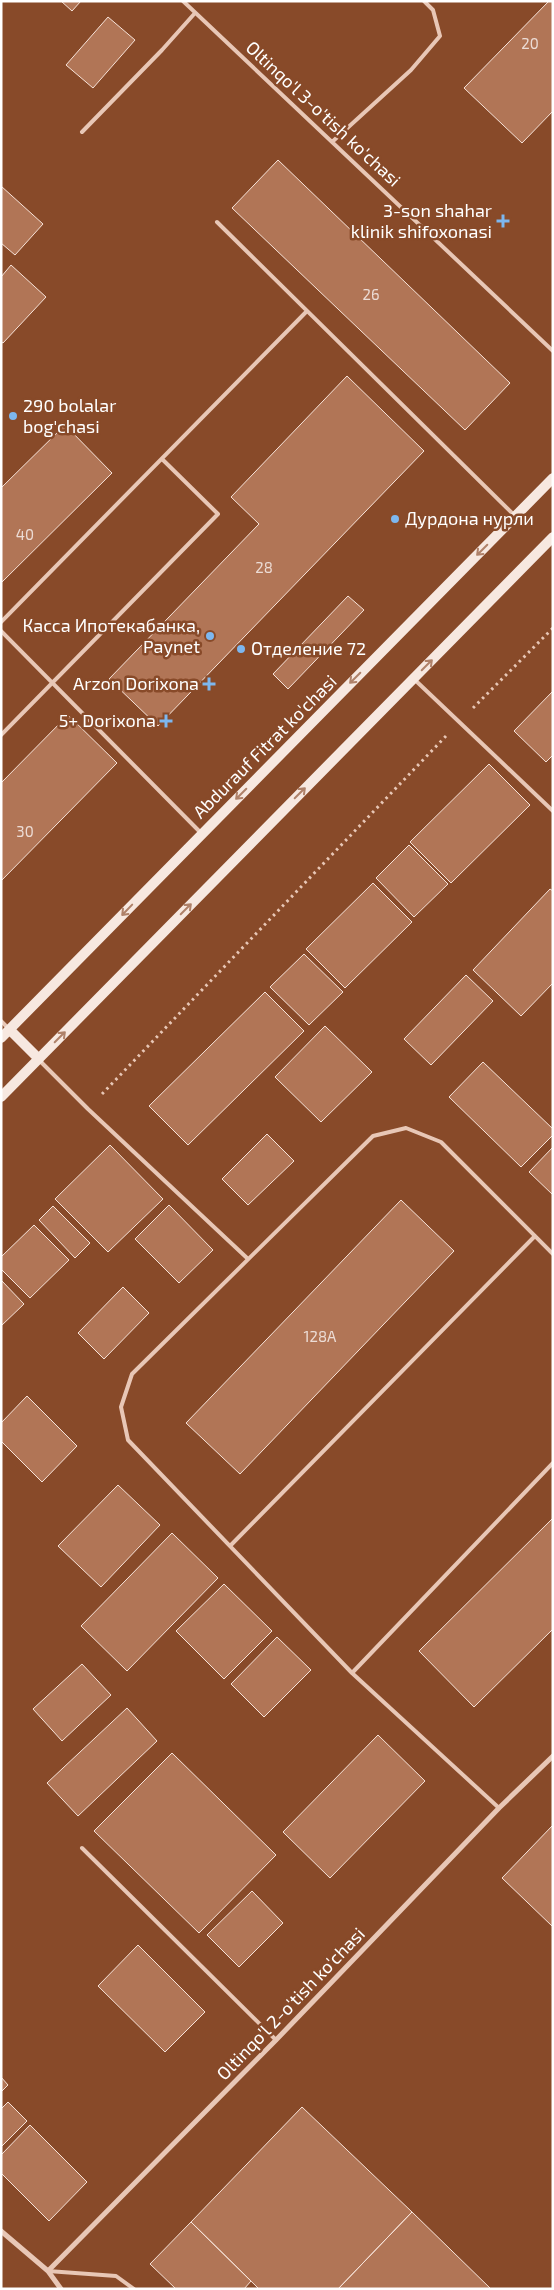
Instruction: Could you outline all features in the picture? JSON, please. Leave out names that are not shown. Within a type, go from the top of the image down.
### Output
[{"type":"main road","name":"Abdurauf Fitrat ko'chasi","points":[[1,1038],[553,478]]},
{"type":"main road","points":[[1,1097],[553,537]]},
{"type":"main road","points":[[10,1030],[39,1059]]},
{"type":"street","name":"Oltinqo'l 2-o'tish ko'chasi","points":[[48,2271],[276,2040],[499,1808],[553,1756]]},
{"type":"street","points":[[1,2231],[48,2271],[61,2289]]},
{"type":"lane","name":"Oltinqo'l 3-o'tish ko'chasi","points":[[183,1],[553,351]]},
{"type":"lane","points":[[332,142],[411,70],[440,36],[433,10],[424,1]]},
{"type":"lane","points":[[82,132],[162,50],[195,13]]},
{"type":"lane","points":[[217,222],[515,516]]},
{"type":"lane","points":[[1,622],[307,311]]},
{"type":"lane","points":[[1,735],[218,514],[162,459]]},
{"type":"lane","points":[[1,631],[202,834]]},
{"type":"lane","points":[[414,678],[553,811]]},
{"type":"lane","points":[[1,1021],[10,1030]]},
{"type":"lane","points":[[39,1059],[88,1109],[247,1258]]},
{"type":"lane","points":[[499,1808],[352,1673],[128,1440],[121,1408],[132,1374],[247,1258],[373,1136],[406,1128],[441,1142],[553,1254]]},
{"type":"lane","points":[[230,1546],[535,1236]]},
{"type":"lane","points":[[352,1673],[553,1463]]},
{"type":"lane","points":[[82,1848],[276,2040]]},
{"type":"lane","points":[[48,2271],[116,2276],[134,2289]]},
{"type":"path","points":[[88,1109],[460,722],[553,628]]},
{"type":"building","points":[[61,1],[81,1],[72,11]]},
{"type":"building","points":[[549,1],[553,1],[553,111],[522,143],[464,88]]},
{"type":"building","points":[[108,17],[135,40],[93,88],[66,65]]},
{"type":"building","points":[[278,160],[510,383],[465,430],[232,208]]},
{"type":"building","points":[[1,186],[43,224],[15,255],[1,243]]},
{"type":"building","points":[[11,265],[46,297],[3,343],[1,342],[1,277]]},
{"type":"building","points":[[347,376],[424,451],[158,726],[109,679],[259,524],[231,497]]},
{"type":"building","points":[[65,425],[112,473],[1,583],[1,488]]},
{"type":"building","points":[[348,596],[364,610],[288,689],[273,674]]},
{"type":"building","points":[[553,691],[553,755],[546,762],[514,731]]},
{"type":"building","points":[[68,715],[117,763],[1,881],[1,783]]},
{"type":"building","points":[[489,764],[530,805],[451,883],[410,842]]},
{"type":"building","points":[[409,845],[448,884],[414,917],[376,878]]},
{"type":"building","points":[[373,883],[412,922],[345,988],[306,949]]},
{"type":"building","points":[[550,889],[553,891],[553,983],[521,1016],[473,970]]},
{"type":"building","points":[[304,954],[343,992],[309,1025],[270,987]]},
{"type":"building","points":[[466,975],[493,1001],[431,1065],[404,1039]]},
{"type":"building","points":[[265,992],[304,1031],[188,1145],[149,1106]]},
{"type":"building","points":[[325,1026],[372,1072],[321,1122],[275,1077]]},
{"type":"building","points":[[483,1062],[553,1129],[553,1135],[521,1167],[449,1097]]},
{"type":"building","points":[[267,1134],[294,1161],[248,1205],[222,1179]]},
{"type":"building","points":[[110,1145],[163,1199],[108,1252],[55,1199]]},
{"type":"building","points":[[553,1147],[553,1195],[529,1172]]},
{"type":"building","points":[[401,1200],[454,1251],[240,1474],[186,1423]]},
{"type":"building","points":[[169,1205],[213,1250],[179,1283],[135,1239]]},
{"type":"building","points":[[53,1206],[90,1243],[75,1258],[39,1220]]},
{"type":"building","points":[[34,1225],[69,1260],[30,1298],[1,1269],[1,1257]]},
{"type":"building","points":[[1,1280],[24,1304],[1,1326]]},
{"type":"building","points":[[123,1287],[149,1313],[104,1359],[78,1333]]},
{"type":"building","points":[[27,1396],[77,1446],[42,1482],[1,1441],[1,1423]]},
{"type":"building","points":[[118,1485],[160,1525],[101,1587],[58,1546]]},
{"type":"building","points":[[553,1518],[553,1629],[474,1707],[419,1651]]},
{"type":"building","points":[[172,1533],[218,1578],[127,1671],[81,1626]]},
{"type":"building","points":[[224,1584],[272,1631],[224,1679],[176,1631]]},
{"type":"building","points":[[277,1637],[311,1670],[264,1717],[231,1684]]},
{"type":"building","points":[[82,1664],[111,1695],[62,1741],[33,1709]]},
{"type":"building","points":[[127,1708],[157,1741],[78,1816],[47,1783]]},
{"type":"building","points":[[378,1735],[425,1781],[330,1878],[283,1832]]},
{"type":"building","points":[[172,1753],[276,1855],[199,1933],[94,1831]]},
{"type":"building","points":[[553,1825],[553,1926],[552,1926],[502,1878]]},
{"type":"building","points":[[252,1891],[283,1923],[239,1967],[207,1935]]},
{"type":"building","points":[[138,1945],[205,2012],[165,2052],[98,1986]]},
{"type":"building","points":[[1,2077],[8,2085],[1,2092]]},
{"type":"building","points":[[8,2102],[27,2121],[1,2147],[1,2109]]},
{"type":"building","points":[[302,2107],[412,2212],[338,2289],[259,2289],[191,2222]]},
{"type":"building","points":[[30,2125],[87,2182],[49,2221],[1,2173],[1,2155]]},
{"type":"building","points":[[412,2212],[491,2289],[338,2289]]},
{"type":"building","points":[[191,2222],[251,2281],[244,2289],[176,2289],[150,2264]]},
{"type":"place","name":"3-son shahar klinik shifoxonasi","points":[[503,221]]},
{"type":"place","name":"290 bolalar bog'chasi","points":[[13,416]]},
{"type":"place","name":"Дурдона нурли","points":[[395,519]]},
{"type":"place","name":"Касса Ипотекабанка, Paynet","points":[[210,636]]},
{"type":"place","name":"Отделение 72","points":[[241,649]]},
{"type":"place","name":"Arzon Dorixona","points":[[209,684]]},
{"type":"place","name":"5+ Dorixona","points":[[166,721]]}]
